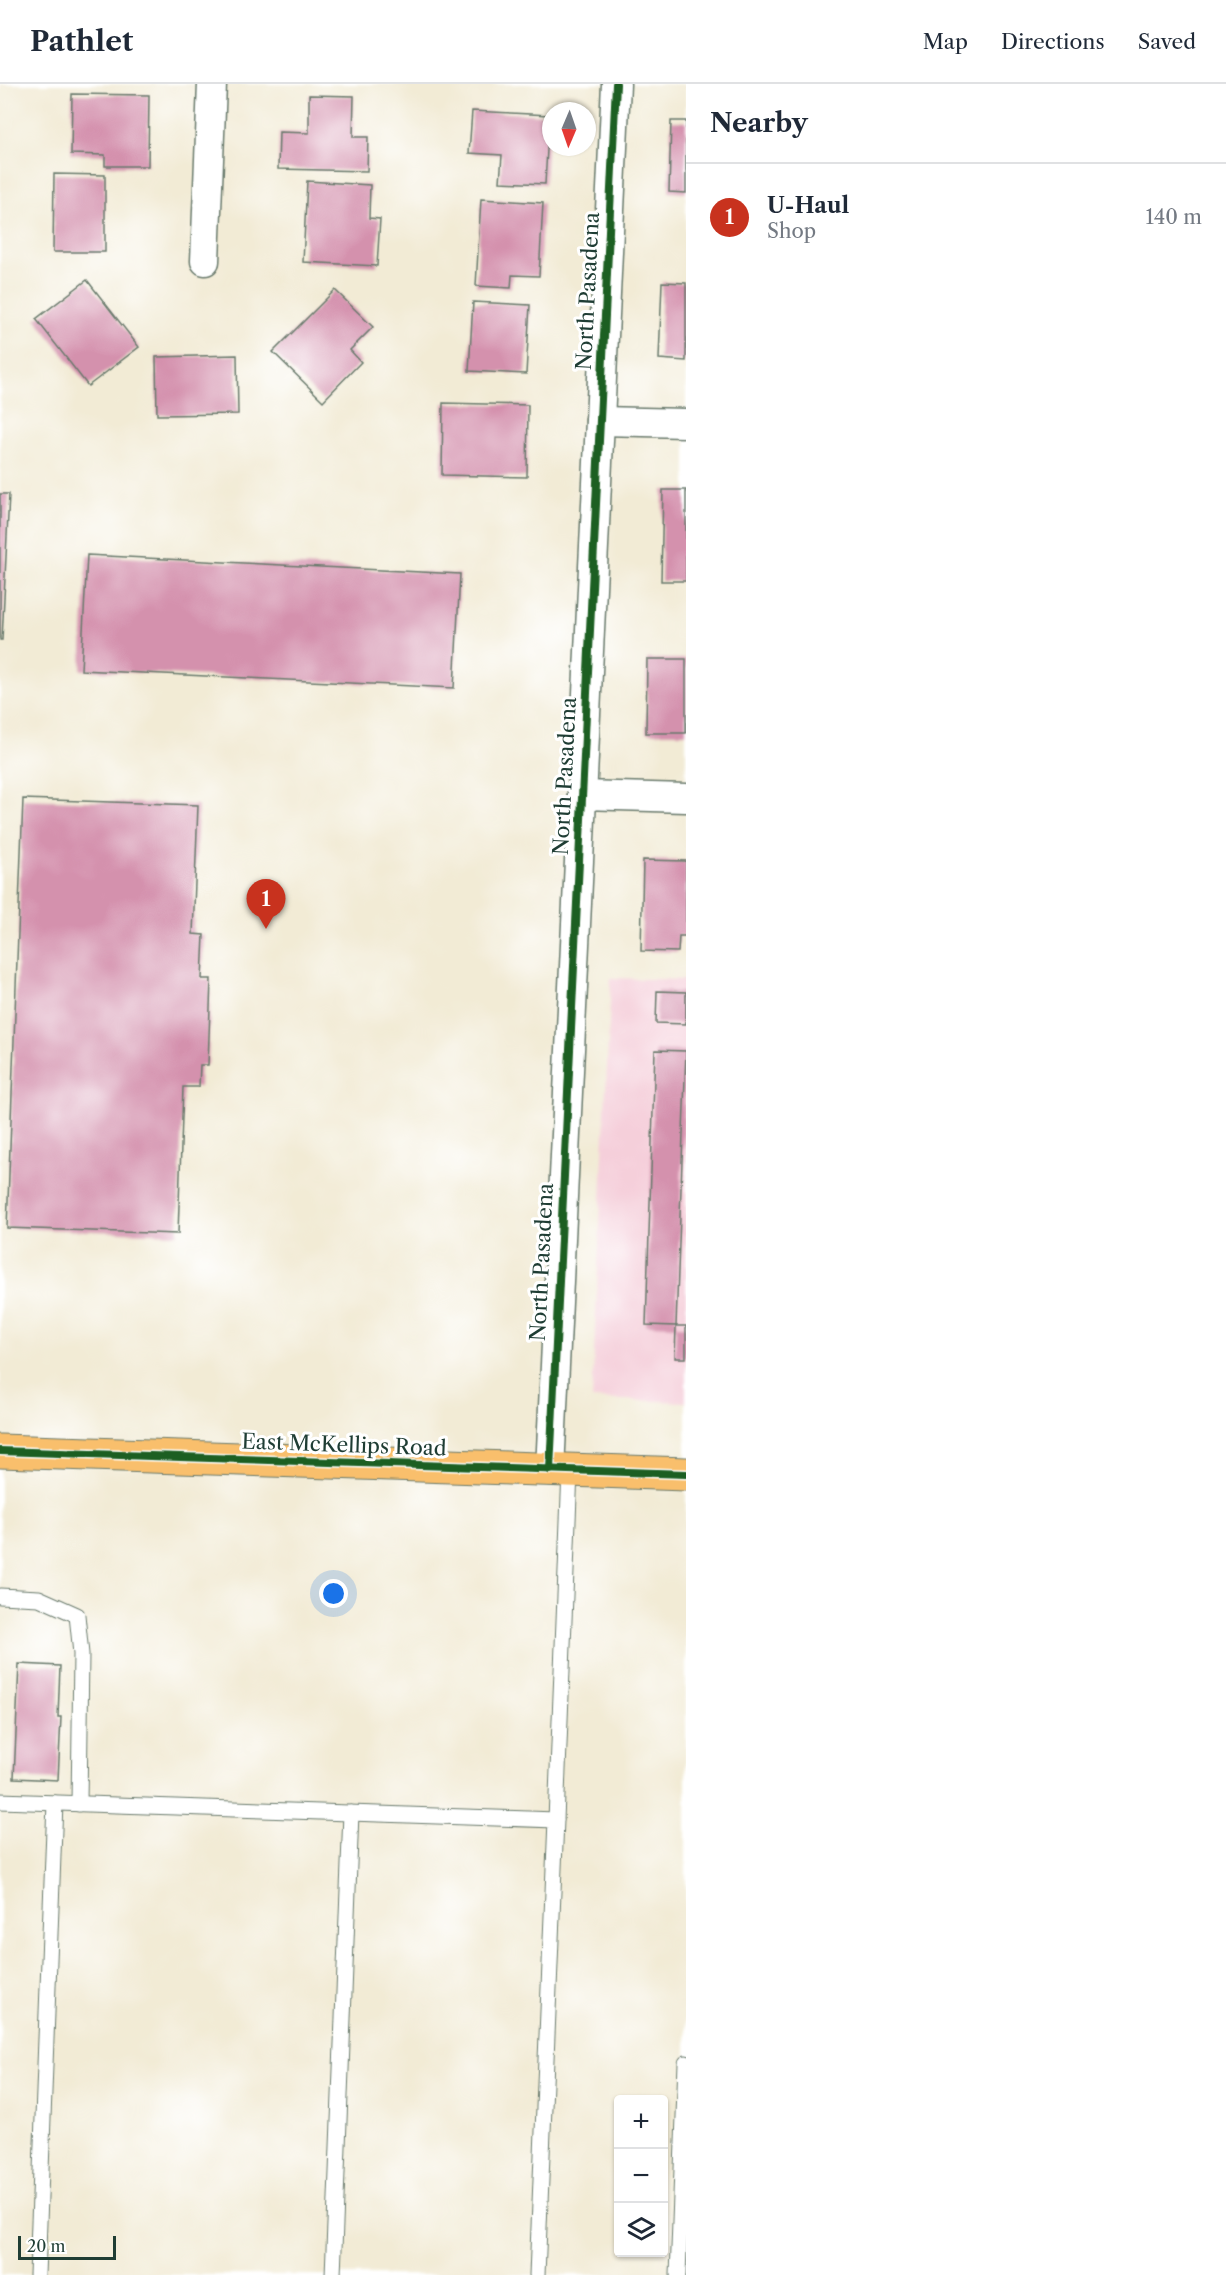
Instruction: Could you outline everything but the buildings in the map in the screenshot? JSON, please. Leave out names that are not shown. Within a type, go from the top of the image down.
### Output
[{"type":"main road","name":"East McKellips Road","points":[[0,1451],[686,1474]]},
{"type":"street","points":[[205,261],[212,84]]},
{"type":"street","name":"North Pasadena","points":[[560,1470],[582,795],[616,84]]},
{"type":"street","points":[[600,421],[686,423]]},
{"type":"street","points":[[582,795],[686,798]]},
{"type":"lane","points":[[537,2275],[556,1820],[560,1470]]},
{"type":"lane","points":[[0,1596],[39,1598],[77,1615],[81,1654],[79,1804]]},
{"type":"lane","points":[[0,1801],[556,1820]]},
{"type":"lane","points":[[37,2275],[55,1803]]},
{"type":"lane","points":[[333,2275],[351,1813]]},
{"type":"lane","points":[[678,2275],[686,2063]]},
{"type":"shaded area","points":[[611,978],[686,980],[686,1402],[592,1399]]},
{"type":"cycle path","points":[[550,1470],[616,84]]},
{"type":"cycle path","points":[[0,1451],[686,1474]]},
{"type":"place","name":"U-Haul","points":[[266,929]]}]
